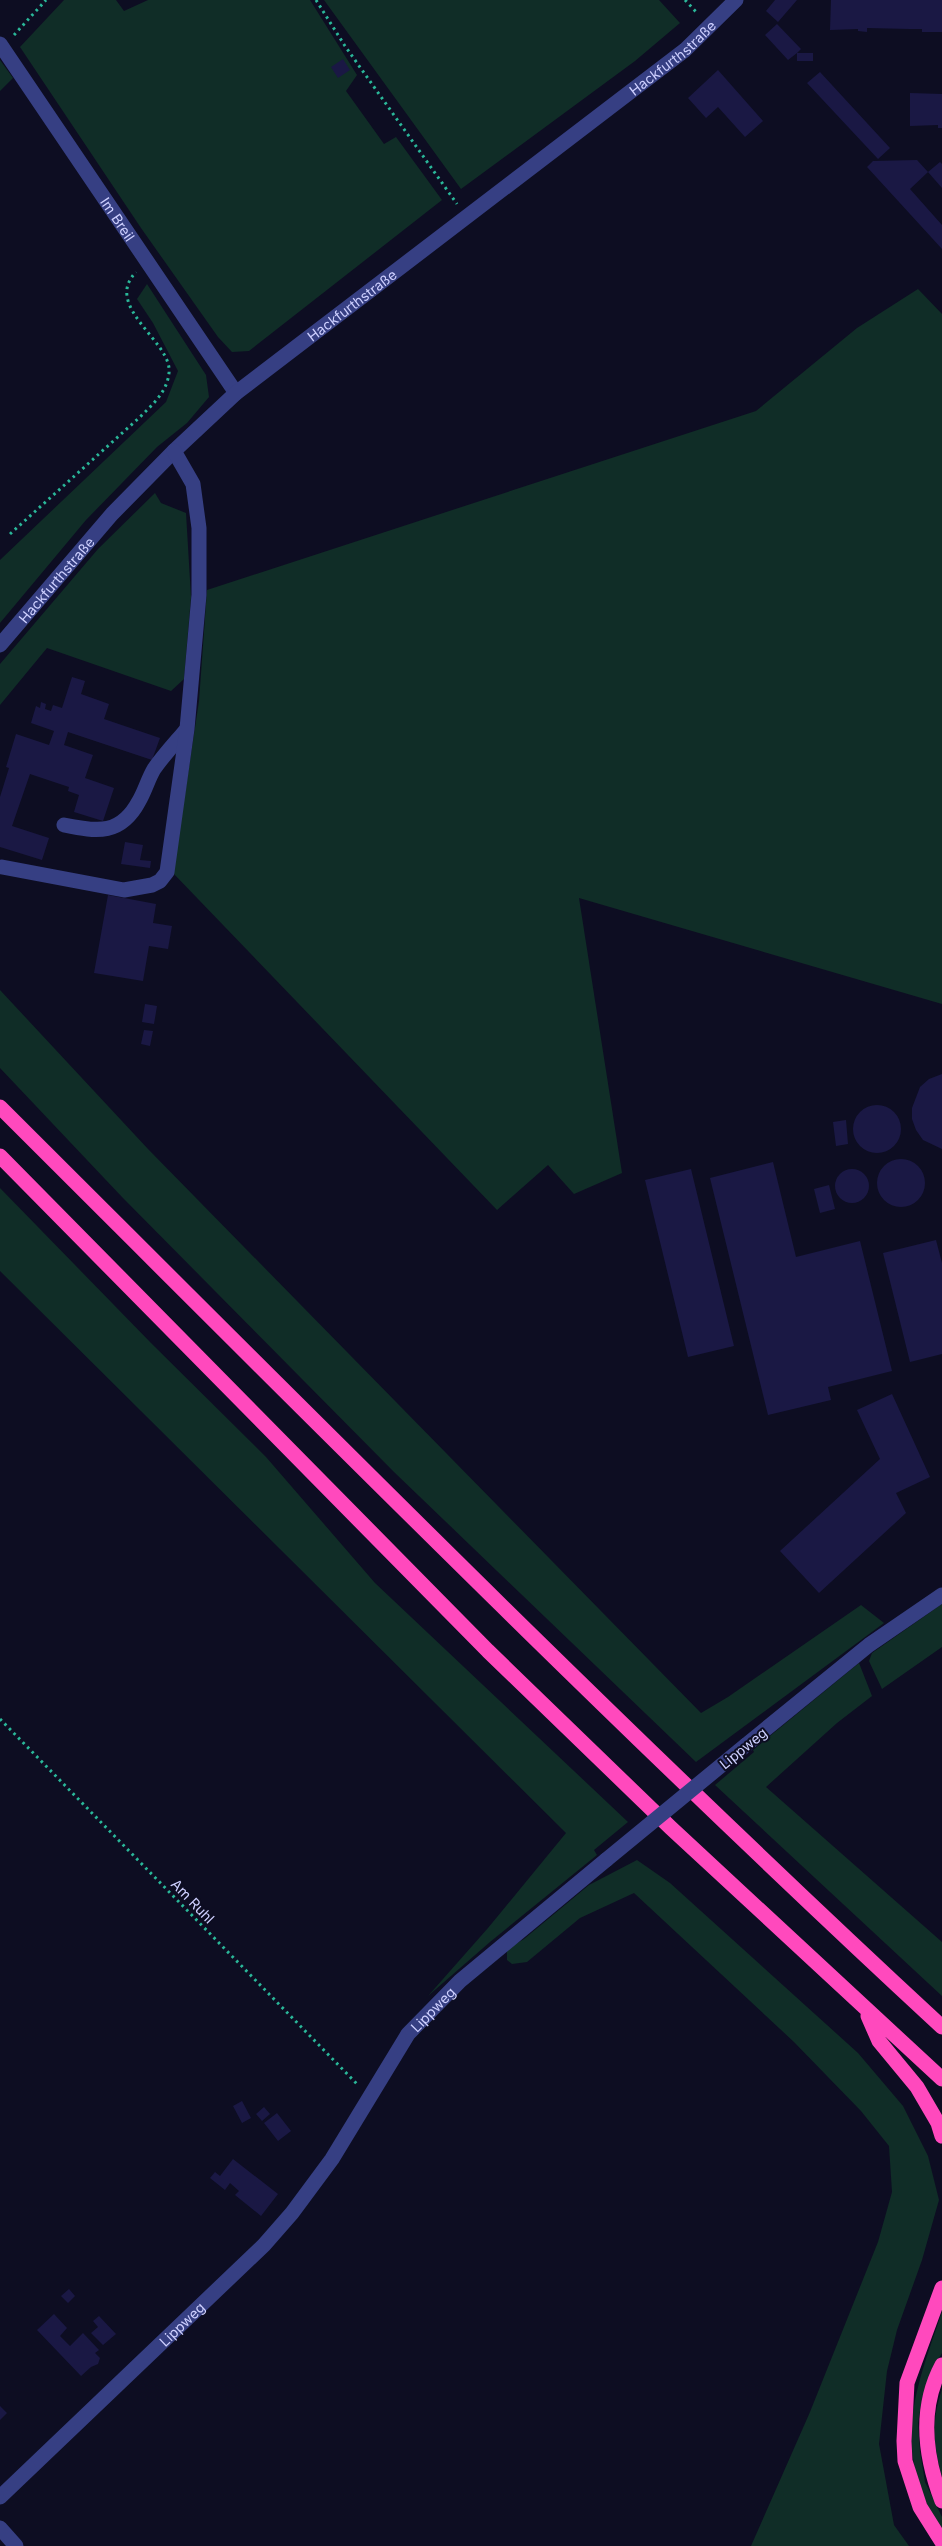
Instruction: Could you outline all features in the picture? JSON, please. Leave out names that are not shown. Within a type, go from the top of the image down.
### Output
[{"type":"highway","points":[[0,1107],[516,1621],[837,1931],[942,2028]]},
{"type":"highway","points":[[0,1156],[488,1651],[866,2010],[942,2079]]},
{"type":"highway","points":[[866,2010],[879,2041],[917,2087],[938,2123],[942,2136]]},
{"type":"highway","points":[[942,2288],[907,2383],[904,2428],[905,2461],[911,2484],[920,2507],[942,2542]]},
{"type":"highway","points":[[942,2365],[928,2405],[926,2430],[935,2483],[942,2501]]},
{"type":"street","name":"Hackfurthstraße","points":[[0,645],[112,514],[174,451],[236,393],[685,50],[736,0]]},
{"type":"street","name":"Im Breil","points":[[2,46],[236,393]]},
{"type":"street","points":[[2,867],[124,890],[140,888],[160,881],[168,872],[186,729],[199,594],[199,528],[193,484],[174,451]]},
{"type":"street","points":[[64,825],[81,829],[113,828],[126,821],[139,801],[153,770],[186,729]]},
{"type":"street","name":"Lippweg","points":[[0,2497],[264,2245],[298,2206],[370,2098],[408,2034],[460,1981],[869,1645],[942,1595]]},
{"type":"street","points":[[0,2528],[16,2546]]},
{"type":"path","points":[[2,46],[46,0]]},
{"type":"path","points":[[316,0],[345,46],[466,217]]},
{"type":"path","points":[[10,534],[156,402],[166,386],[170,371],[163,354],[136,317],[127,296],[131,277],[147,261]]},
{"type":"path","name":"Am Ruhl","points":[[0,1719],[370,2098]]},
{"type":"green space","points":[[64,0],[116,0],[124,11],[148,0],[310,0],[357,75],[346,91],[384,144],[396,137],[442,200],[249,351],[232,352],[218,337],[141,228],[20,47]]},
{"type":"green space","points":[[324,0],[659,0],[680,23],[635,61],[461,189]]},
{"type":"green space","points":[[0,60],[13,78],[0,91]]},
{"type":"green space","points":[[147,284],[206,375],[209,397],[187,423],[157,447],[86,520],[0,623],[0,560],[166,402],[178,371],[153,323],[137,299]]},
{"type":"green space","points":[[918,289],[942,314],[942,1004],[579,898],[622,1173],[574,1194],[548,1165],[497,1210],[173,873],[199,701],[207,590],[756,411],[857,328]]},
{"type":"green space","points":[[155,493],[161,503],[186,513],[191,597],[184,679],[171,691],[47,648],[0,705],[0,664],[98,549]]},
{"type":"green space","points":[[0,990],[148,1149],[701,1713],[728,1697],[861,1605],[884,1623],[696,1762],[394,1472],[122,1197],[0,1068]]},
{"type":"green space","points":[[0,1188],[151,1343],[266,1457],[375,1583],[628,1822],[594,1850],[597,1855],[490,1942],[428,1996],[488,1928],[566,1833],[0,1271]]},
{"type":"green space","points":[[942,1604],[942,1647],[882,1689],[869,1661],[872,1653]]},
{"type":"green space","points":[[859,1663],[872,1696],[837,1723],[766,1787],[942,1942],[942,1996],[715,1785],[754,1752],[753,1750]]},
{"type":"green space","points":[[637,1860],[670,1883],[858,2053],[903,2106],[928,2156],[939,2200],[922,2260],[897,2330],[887,2371],[879,2444],[894,2525],[909,2546],[751,2546],[810,2412],[878,2242],[892,2192],[889,2146],[861,2111],[794,2042],[634,1893],[580,1918],[527,1962],[512,1964],[507,1960],[507,1949],[524,1939],[589,1885]]},
{"type":"green space","points":[[942,2312],[942,2353],[932,2369],[922,2399],[918,2423],[925,2482],[942,2517],[942,2532],[926,2502],[916,2475],[912,2449],[912,2423],[923,2370]]},
{"type":"green space","points":[[942,2389],[942,2477],[934,2433],[938,2401]]},
{"type":"building","points":[[775,0],[797,0],[778,22],[766,11]]},
{"type":"building","points":[[831,0],[942,0],[942,32],[922,32],[922,29],[867,28],[867,32],[858,31],[858,29],[830,30]]},
{"type":"building","points":[[777,24],[801,49],[788,60],[765,35]]},
{"type":"building","points":[[797,53],[813,53],[813,61],[797,61]]},
{"type":"building","points":[[343,59],[350,70],[338,78],[331,67]]},
{"type":"building","points":[[718,70],[763,121],[745,137],[718,107],[706,118],[688,98]]},
{"type":"building","points":[[820,72],[890,148],[878,159],[807,83]]},
{"type":"building","points":[[910,93],[942,94],[942,128],[938,128],[938,125],[910,126]]},
{"type":"building","points":[[917,160],[928,172],[910,189],[942,225],[942,249],[867,167],[873,161]]},
{"type":"building","points":[[940,162],[942,164],[942,188],[928,172]]},
{"type":"building","points":[[72,677],[85,681],[81,694],[109,704],[104,719],[160,738],[152,760],[68,732],[64,745],[93,755],[85,778],[114,788],[103,821],[74,812],[79,795],[68,791],[69,787],[30,774],[12,826],[49,838],[42,860],[0,847],[0,797],[9,768],[6,767],[16,734],[49,745],[54,731],[31,723],[36,706],[40,708],[41,702],[46,704],[45,709],[51,711],[53,705],[62,708]]},
{"type":"building","points":[[125,842],[143,845],[140,860],[151,861],[150,868],[121,864]]},
{"type":"building","points":[[108,895],[156,904],[153,923],[172,926],[168,949],[149,946],[143,981],[94,973]]},
{"type":"building","points":[[145,1004],[157,1006],[154,1024],[142,1022]]},
{"type":"building","points":[[144,1030],[153,1031],[150,1046],[141,1044]]},
{"type":"building","points":[[942,1074],[942,1149],[923,1140],[916,1130],[912,1119],[912,1108],[920,1087],[929,1079]]},
{"type":"building","points":[[872,1105],[882,1105],[894,1112],[901,1124],[901,1134],[894,1146],[882,1153],[872,1153],[864,1149],[857,1142],[853,1134],[853,1124],[857,1116],[864,1109]]},
{"type":"building","points":[[846,1120],[848,1144],[836,1146],[833,1122]]},
{"type":"building","points":[[901,1159],[910,1161],[918,1166],[923,1174],[925,1183],[923,1192],[918,1200],[910,1205],[901,1207],[892,1205],[884,1200],[879,1192],[877,1183],[879,1174],[884,1166],[892,1161]]},
{"type":"building","points":[[773,1162],[796,1257],[860,1241],[892,1371],[828,1387],[831,1400],[768,1415],[710,1178]]},
{"type":"building","points":[[691,1169],[734,1346],[688,1357],[645,1180]]},
{"type":"building","points":[[852,1169],[859,1170],[864,1174],[868,1179],[868,1193],[864,1198],[859,1202],[852,1203],[845,1202],[840,1198],[836,1193],[835,1186],[836,1179],[840,1174],[845,1170]]},
{"type":"building","points":[[829,1185],[835,1209],[820,1213],[814,1189]]},
{"type":"building","points":[[936,1240],[942,1263],[942,1354],[910,1362],[883,1253]]},
{"type":"building","points":[[892,1394],[930,1477],[896,1493],[906,1513],[819,1593],[780,1551],[880,1459],[857,1410]]},
{"type":"building","points":[[242,2101],[251,2118],[242,2123],[233,2106]]},
{"type":"building","points":[[264,2107],[270,2114],[262,2121],[256,2114]]},
{"type":"building","points":[[277,2113],[291,2131],[278,2141],[264,2123]]},
{"type":"building","points":[[233,2159],[278,2194],[261,2216],[235,2195],[239,2191],[230,2183],[225,2190],[210,2178],[215,2172],[220,2176]]},
{"type":"building","points":[[69,2289],[75,2296],[68,2303],[61,2296]]},
{"type":"building","points":[[54,2314],[67,2328],[60,2336],[70,2346],[83,2333],[99,2350],[95,2353],[100,2358],[98,2364],[91,2367],[81,2376],[37,2330]]},
{"type":"building","points":[[99,2316],[116,2334],[103,2345],[91,2333],[98,2327],[93,2321]]},
{"type":"building","points":[[0,2406],[7,2413],[0,2420]]}]
